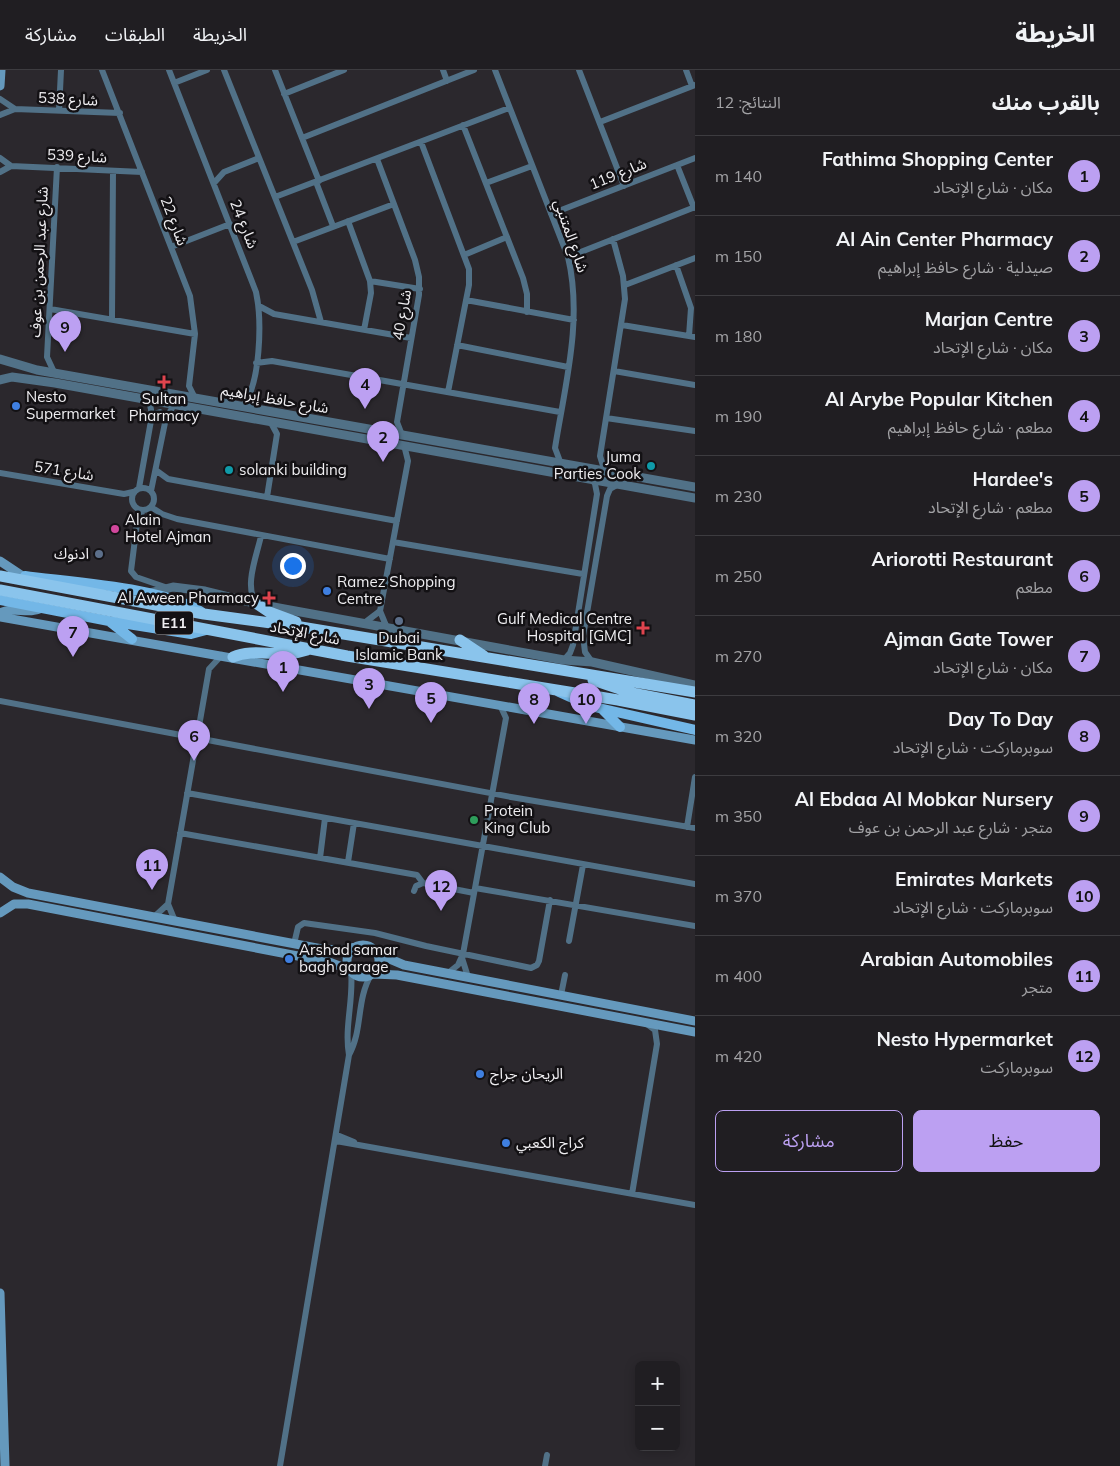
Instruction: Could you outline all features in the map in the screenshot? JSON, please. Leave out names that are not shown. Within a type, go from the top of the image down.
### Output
[{"type":"highway","name":"شارع الإتحاد","points":[[0,576],[204,614],[301,626],[695,692]]},
{"type":"highway","name":"شارع الإتحاد","points":[[0,590],[310,649],[618,700],[695,716]]},
{"type":"highway","points":[[257,604],[268,612],[293,619],[301,626]]},
{"type":"highway","points":[[460,640],[487,658]]},
{"type":"highway","points":[[228,656],[252,652],[286,655],[310,649]]},
{"type":"highway","points":[[580,673],[621,691],[695,705]]},
{"type":"highway","points":[[640,682],[663,679]]},
{"type":"main road","points":[[0,86],[1,70]]},
{"type":"main road","points":[[0,561],[21,575]]},
{"type":"main road","points":[[0,571],[149,593],[182,601],[204,614]]},
{"type":"main road","points":[[0,600],[109,621],[191,634],[206,630]]},
{"type":"main road","points":[[0,615],[11,610],[32,611],[42,608]]},
{"type":"main road","points":[[0,615],[695,740]]},
{"type":"main road","points":[[109,621],[132,639]]},
{"type":"main road","points":[[558,691],[582,703],[695,730]]},
{"type":"main road","points":[[602,708],[620,727]]},
{"type":"main road","points":[[0,877],[12,888],[23,892],[328,950],[367,945],[378,954],[404,965],[695,1021]]},
{"type":"main road","points":[[0,913],[10,906],[23,904],[329,962],[350,970],[359,976],[396,975],[695,1032]]},
{"type":"main road","points":[[80,914],[86,908],[99,910],[106,908]]},
{"type":"main road","points":[[350,970],[347,959],[350,952],[356,947]]},
{"type":"main road","points":[[372,975],[379,965],[378,954]]},
{"type":"main road","points":[[0,1293],[5,1466]]},
{"type":"street","points":[[59,111],[61,70]]},
{"type":"street","name":"شارع 22","points":[[102,70],[191,301],[196,334],[189,386]]},
{"type":"street","name":"شارع 24","points":[[169,70],[251,274],[259,306],[258,351],[251,394],[242,407]]},
{"type":"street","points":[[174,83],[207,70]]},
{"type":"street","points":[[224,70],[314,295],[321,322]]},
{"type":"street","points":[[275,70],[334,226]]},
{"type":"street","points":[[284,94],[344,70]]},
{"type":"street","points":[[443,70],[447,81]]},
{"type":"street","points":[[302,138],[474,70]]},
{"type":"street","name":"شارع المتنبي","points":[[495,70],[568,257],[574,288],[574,320],[555,448],[561,464]]},
{"type":"street","points":[[579,70],[624,186]]},
{"type":"street","points":[[600,122],[694,85],[686,70]]},
{"type":"street","name":"شارع 538","points":[[0,99],[16,108],[120,113]]},
{"type":"street","name":"شارع 538","points":[[0,116],[16,108]]},
{"type":"street","points":[[275,198],[510,108]]},
{"type":"street","points":[[463,125],[525,286],[527,312]]},
{"type":"street","points":[[421,142],[464,255],[470,277],[448,392]]},
{"type":"street","points":[[0,158],[11,166]]},
{"type":"street","points":[[214,183],[224,172],[259,158]]},
{"type":"street","name":"شارع 119","points":[[551,214],[695,158]]},
{"type":"street","name":"شارع 40","points":[[377,159],[417,265],[420,289],[397,422]]},
{"type":"street","points":[[568,257],[695,208],[677,165]]},
{"type":"street","name":"شارع 539","points":[[0,172],[11,166],[142,172]]},
{"type":"street","points":[[486,183],[532,166]]},
{"type":"street","name":"شارع عبد الرحمن بن عوف","points":[[54,372],[47,357],[57,167]]},
{"type":"street","points":[[208,169],[224,172]]},
{"type":"street","points":[[112,319],[113,170]]},
{"type":"street","points":[[293,242],[394,204]]},
{"type":"street","points":[[348,221],[370,281],[371,293],[364,330]]},
{"type":"street","points":[[171,247],[230,224]]},
{"type":"street","points":[[464,255],[507,237]]},
{"type":"street","points":[[605,472],[600,456],[622,325],[625,285],[613,239]]},
{"type":"street","points":[[625,285],[695,258]]},
{"type":"street","points":[[622,325],[692,337],[691,308],[676,265]]},
{"type":"street","points":[[370,281],[420,289]]},
{"type":"street","points":[[466,300],[574,320]]},
{"type":"street","points":[[259,306],[274,314],[411,338]]},
{"type":"street","points":[[50,309],[196,334]]},
{"type":"street","points":[[260,319],[274,314]]},
{"type":"street","points":[[457,345],[568,367]]},
{"type":"street","points":[[258,351],[272,361]]},
{"type":"street","name":"شارع عبد الرحمن بن عوف","points":[[32,369],[47,357]]},
{"type":"street","name":"شارع حافظ إبراهيم","points":[[0,359],[32,369],[695,487]]},
{"type":"street","points":[[256,363],[272,361],[560,412]]},
{"type":"street","points":[[0,367],[5,365],[32,369]]},
{"type":"street","points":[[614,371],[695,384]]},
{"type":"street","points":[[0,372],[4,374],[20,374],[34,380]]},
{"type":"street","name":"شارع حافظ إبراهيم","points":[[0,380],[12,377],[34,380],[695,498]]},
{"type":"street","points":[[179,395],[189,386],[195,398]]},
{"type":"street","points":[[251,394],[258,410]]},
{"type":"street","points":[[148,400],[152,415],[135,493],[136,508],[143,510],[151,507],[154,501],[152,491],[166,418],[174,404]]},
{"type":"street","points":[[152,415],[160,412],[166,418]]},
{"type":"street","points":[[606,418],[695,432]]},
{"type":"street","points":[[270,422],[277,434]]},
{"type":"street","points":[[386,432],[397,422],[402,435]]},
{"type":"street","points":[[267,497],[277,434],[287,424]]},
{"type":"street","points":[[404,445],[408,461]]},
{"type":"street","points":[[387,629],[380,611],[408,461],[413,452],[421,448]]},
{"type":"street","points":[[542,460],[555,448]]},
{"type":"street","points":[[589,469],[600,456]]},
{"type":"street","points":[[157,471],[168,479]]},
{"type":"street","name":"شارع 571","points":[[0,473],[124,494],[135,493]]},
{"type":"street","points":[[155,482],[168,479],[397,521]]},
{"type":"street","points":[[564,660],[570,653],[574,634],[596,500],[596,488],[592,479]]},
{"type":"street","points":[[592,662],[584,648],[584,636],[606,502],[610,489],[620,484]]},
{"type":"street","points":[[135,493],[146,488],[152,491]]},
{"type":"street","points":[[596,500],[601,498],[606,502]]},
{"type":"street","points":[[151,507],[162,514],[177,519],[390,559]]},
{"type":"street","points":[[143,510],[138,523],[131,571],[136,577],[165,587],[205,591],[257,604],[363,625],[460,640],[564,660],[592,662],[695,685]]},
{"type":"street","points":[[257,604],[252,597],[250,588],[261,536]]},
{"type":"street","points":[[393,542],[583,574]]},
{"type":"street","points":[[149,593],[165,587]]},
{"type":"street","points":[[240,599],[250,588]]},
{"type":"street","points":[[363,625],[380,611]]},
{"type":"street","points":[[574,634],[580,638],[584,636]]},
{"type":"street","points":[[175,921],[168,904],[209,669],[201,652]]},
{"type":"street","points":[[209,669],[228,656]]},
{"type":"street","points":[[0,702],[493,793],[695,828]]},
{"type":"street","points":[[448,973],[458,966],[462,956],[475,891],[506,718],[500,705]]},
{"type":"street","points":[[506,718],[516,708]]},
{"type":"street","points":[[687,827],[695,778]]},
{"type":"street","points":[[187,793],[695,884]]},
{"type":"street","points":[[320,858],[325,818]]},
{"type":"street","points":[[348,862],[354,823]]},
{"type":"street","points":[[180,833],[417,875],[423,883]]},
{"type":"street","points":[[569,941],[583,865]]},
{"type":"street","points":[[414,891],[416,886],[423,883],[550,900],[695,926]]},
{"type":"street","points":[[294,944],[298,927],[304,923],[375,933],[462,956],[528,968],[535,967],[539,961],[550,900]]},
{"type":"street","points":[[154,917],[168,904]]},
{"type":"street","points":[[462,956],[468,977]]},
{"type":"street","points":[[349,1055],[348,1041],[352,994],[350,970]]},
{"type":"street","points":[[280,1466],[349,1055],[355,1040],[364,991],[372,975]]},
{"type":"street","points":[[561,995],[565,975]]},
{"type":"street","points":[[632,1194],[657,1040],[655,1030],[647,1024]]},
{"type":"street","points":[[336,1138],[694,1204]]},
{"type":"street","points":[[545,1466],[547,1455]]},
{"type":"place","name":"Al Ebdaa Al Mobkar Nursery","points":[[65,352]]},
{"type":"place","name":"Sultan Pharmacy","points":[[164,382]]},
{"type":"place","name":"Nesto Supermarket","points":[[16,406]]},
{"type":"place","name":"Al Arybe Popular Kitchen","points":[[365,409]]},
{"type":"place","name":"Al Ain Center Pharmacy","points":[[383,462]]},
{"type":"place","name":"Juma Parties Cook","points":[[651,466]]},
{"type":"place","name":"solanki building","points":[[229,470]]},
{"type":"place","name":"Alain Hotel Ajman","points":[[115,529]]},
{"type":"place","name":"ادنوك","points":[[99,554]]},
{"type":"place","name":"Ramez Shopping Centre","points":[[327,591]]},
{"type":"place","name":"Al Aween Pharmacy","points":[[269,598]]},
{"type":"place","name":"Dubai Islamic Bank","points":[[399,621]]},
{"type":"place","name":"Gulf Medical Centre Hospital [GMC]","points":[[643,628]]},
{"type":"place","name":"Ajman Gate Tower","points":[[73,657]]},
{"type":"place","name":"Fathima Shopping Center","points":[[283,692]]},
{"type":"place","name":"Marjan Centre","points":[[369,709]]},
{"type":"place","name":"Hardee's","points":[[431,723]]},
{"type":"place","name":"Day To Day","points":[[534,724]]},
{"type":"place","name":"Emirates Markets","points":[[586,724]]},
{"type":"place","name":"Ariorotti Restaurant","points":[[194,761]]},
{"type":"place","name":"Protein King Club","points":[[474,820]]},
{"type":"place","name":"Arabian Automobiles","points":[[152,890]]},
{"type":"place","name":"Nesto Hypermarket","points":[[441,911]]},
{"type":"place","name":"Arshad samar bagh garage","points":[[289,959]]},
{"type":"place","name":"الريحان جراج","points":[[480,1074]]},
{"type":"place","name":"كراج الكعبي","points":[[506,1143]]}]
